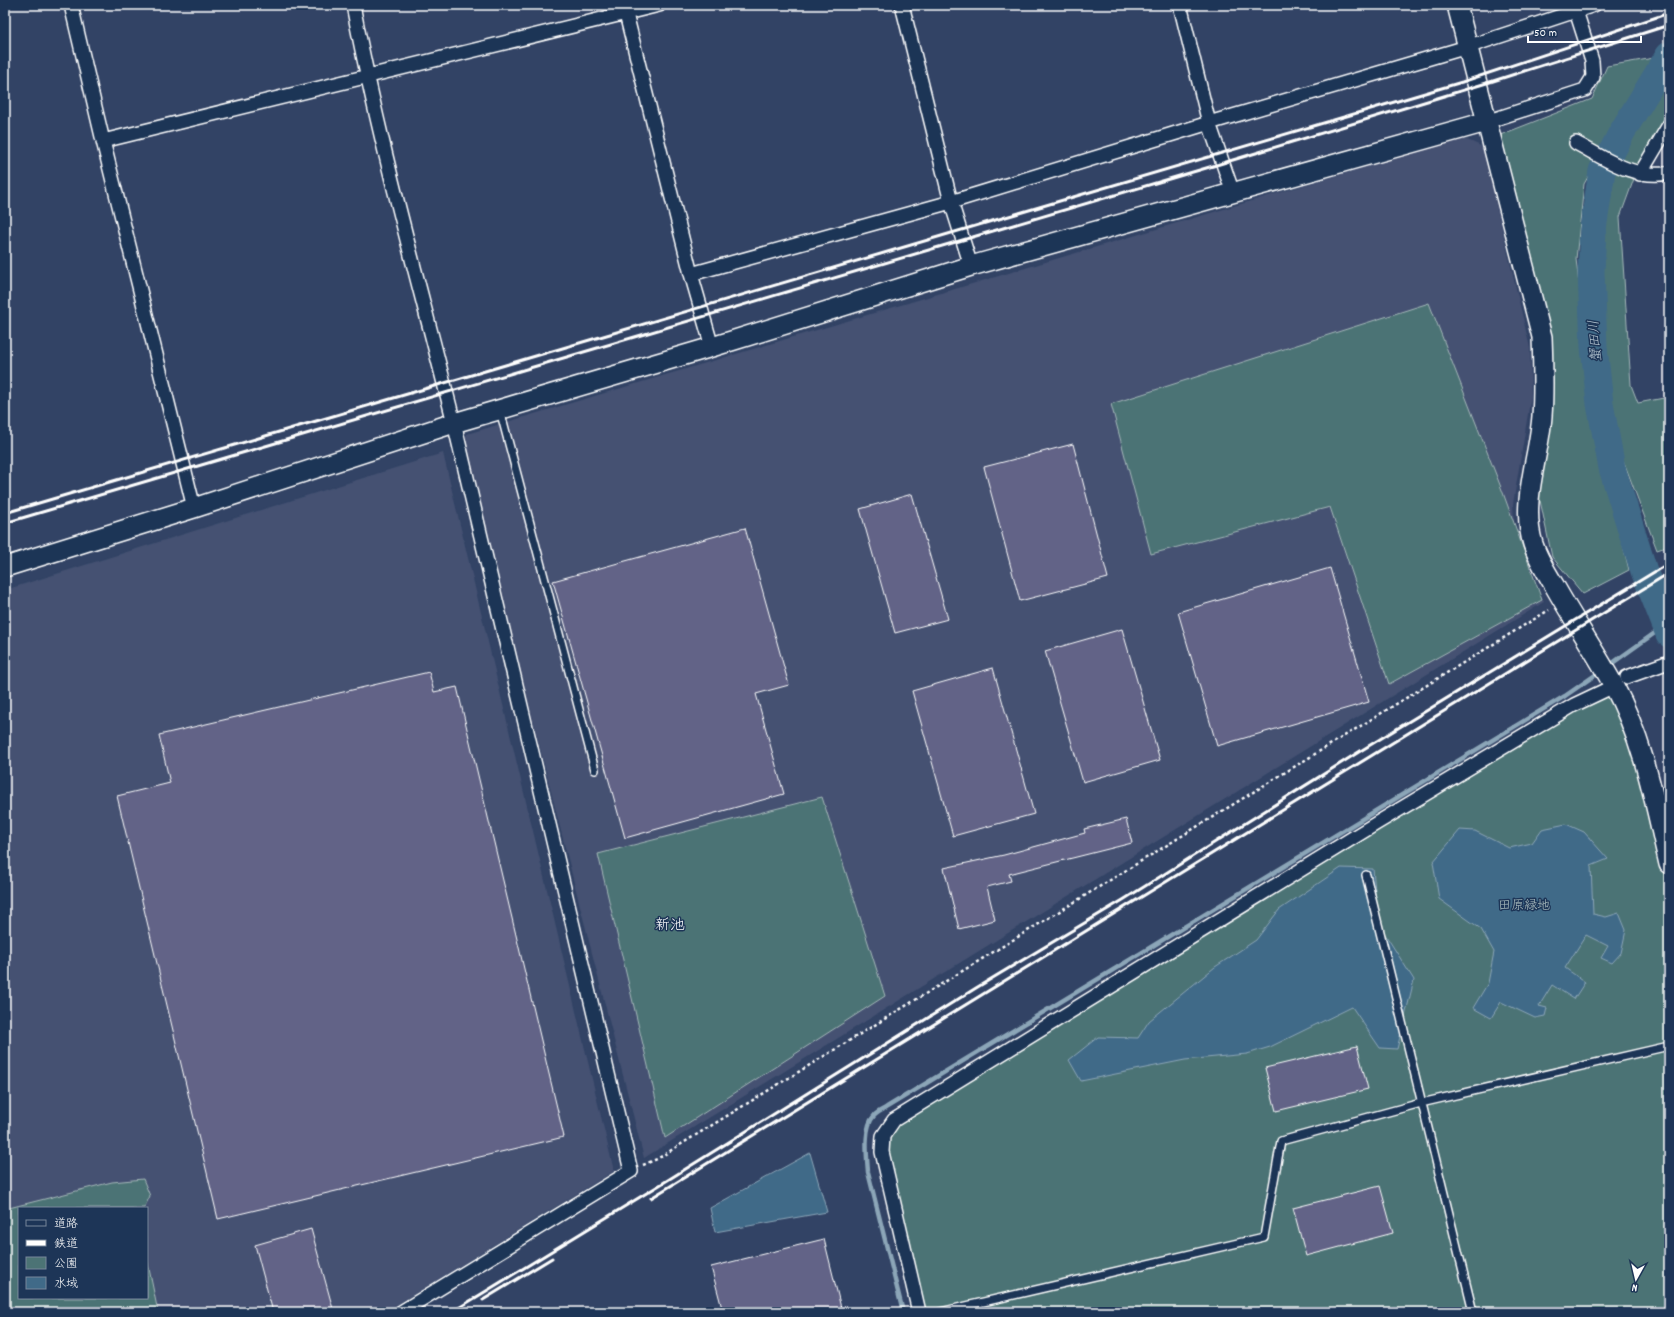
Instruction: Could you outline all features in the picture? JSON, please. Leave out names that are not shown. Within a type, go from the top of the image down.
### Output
[{"type":"street","points":[[71,5],[103,141],[194,508]]},
{"type":"street","points":[[353,5],[366,76],[454,423],[557,849],[631,1171],[401,1312]]},
{"type":"street","points":[[103,141],[366,76],[625,9],[659,5]]},
{"type":"street","points":[[902,5],[951,202],[971,266]]},
{"type":"street","points":[[1180,5],[1209,123],[1233,193]]},
{"type":"street","points":[[1457,5],[1542,337],[1544,379],[1542,417],[1529,503],[1530,526],[1533,544],[1563,602],[1590,647],[1620,682],[1649,779],[1669,864]]},
{"type":"street","points":[[692,274],[951,202],[1209,123],[1467,47],[1594,5]]},
{"type":"street","points":[[625,9],[712,347]]},
{"type":"street","points":[[5,567],[194,508],[454,423],[712,347],[971,266],[1486,122],[1585,90],[1593,77],[1592,61],[1576,11]]},
{"type":"street","points":[[1636,173],[1669,125]]},
{"type":"street","points":[[1576,143],[1636,173],[1669,173]]},
{"type":"street","points":[[919,1312],[882,1152],[883,1136],[894,1120],[1384,819],[1574,706],[1620,682],[1669,662]]},
{"type":"lane","points":[[500,409],[595,770]]},
{"type":"lane","points":[[1366,875],[1421,1103],[1474,1312]]},
{"type":"lane","points":[[940,1312],[1264,1237],[1281,1141],[1421,1103],[1669,1046]]},
{"type":"path","points":[[631,1171],[657,1159],[1563,602]]},
{"type":"shaded area","points":[[1463,138],[1483,147],[1530,348],[1531,396],[1513,504],[1515,540],[1526,567],[1544,602],[644,1158],[463,445],[467,434]]},
{"type":"shaded area","points":[[443,453],[614,1171],[385,1312],[5,1312],[5,590]]},
{"type":"green space","points":[[1654,58],[1584,184],[1576,259],[1582,311],[1590,411],[1629,570],[1583,594],[1552,557],[1534,472],[1542,350],[1490,139],[1592,99],[1607,66]]},
{"type":"green space","points":[[1669,72],[1669,115],[1639,165],[1620,217],[1631,385],[1638,403],[1669,397],[1669,546],[1657,550],[1613,433],[1598,269],[1604,200],[1616,164]]},
{"type":"green space","points":[[1429,303],[1502,490],[1542,600],[1389,684],[1330,507],[1151,554],[1111,404]]},
{"type":"green space","name":"田原緑地","points":[[1614,686],[1669,864],[1669,1312],[924,1312],[882,1152],[887,1130],[1360,842],[1377,823]]},
{"type":"green space","points":[[822,797],[885,996],[665,1138],[598,854]]},
{"type":"green space","points":[[143,1179],[150,1196],[144,1207],[18,1207],[18,1299],[148,1299],[148,1264],[158,1312],[5,1312],[5,1209],[112,1182]]},
{"type":"water","points":[[1566,824],[1584,832],[1608,859],[1591,866],[1593,914],[1606,917],[1619,913],[1626,930],[1621,953],[1612,963],[1601,958],[1608,946],[1586,935],[1565,968],[1585,982],[1574,999],[1552,985],[1539,1006],[1547,1008],[1545,1016],[1535,1018],[1501,1002],[1491,1018],[1473,1008],[1488,983],[1494,952],[1481,929],[1439,899],[1433,862],[1460,830],[1475,831],[1509,848],[1532,843],[1542,829]]},
{"type":"water","points":[[1341,868],[1373,869],[1378,923],[1414,980],[1397,1049],[1380,1048],[1352,1007],[1270,1047],[1247,1054],[1185,1060],[1081,1081],[1069,1060],[1098,1037],[1138,1038],[1149,1021],[1215,967],[1256,940],[1279,910]]},
{"type":"water","points":[[810,1153],[827,1212],[715,1232],[710,1208]]},
{"type":"building","points":[[1073,444],[1108,578],[1020,601],[984,467]]},
{"type":"building","points":[[912,494],[948,619],[895,633],[860,509]]},
{"type":"building","points":[[745,528],[789,685],[756,694],[784,794],[625,838],[553,581]]},
{"type":"building","points":[[1330,568],[1369,702],[1217,746],[1178,612]]},
{"type":"building","points":[[1122,629],[1160,760],[1083,782],[1045,651]]},
{"type":"building","points":[[993,668],[1034,814],[953,836],[912,691]]},
{"type":"building","points":[[429,672],[434,692],[457,687],[564,1137],[218,1219],[117,796],[170,783],[159,735]]},
{"type":"building","points":[[1126,819],[1132,843],[1009,874],[1011,881],[987,887],[995,920],[959,929],[944,868],[1004,855],[1085,833],[1084,829]]},
{"type":"building","points":[[1357,1046],[1368,1089],[1276,1111],[1265,1068]]},
{"type":"building","points":[[1380,1186],[1393,1233],[1306,1256],[1293,1208]]},
{"type":"building","points":[[311,1229],[333,1309],[322,1312],[273,1312],[255,1245]]},
{"type":"building","points":[[824,1239],[842,1312],[723,1312],[711,1267]]},
{"type":"waterway","name":"蟹田川","points":[[1669,55],[1622,132],[1602,171],[1593,229],[1591,272],[1594,347],[1600,404],[1612,468],[1644,571],[1669,634]]},
{"type":"waterway","points":[[1607,667],[1666,625]]},
{"type":"waterway","points":[[903,1312],[868,1172],[868,1127],[878,1112],[1565,696],[1601,671]]},
{"type":"railway","points":[[5,513],[1462,82],[1669,13]]},
{"type":"railway","points":[[5,523],[1213,166],[1490,82],[1669,25]]},
{"type":"railway","points":[[452,1312],[663,1183],[976,988],[1123,900],[1362,750],[1669,563]]},
{"type":"railway","points":[[651,1198],[1669,573]]},
{"type":"railway","points":[[483,1300],[552,1258]]},
{"type":"district","name":"新池","points":[[670,926]]}]
